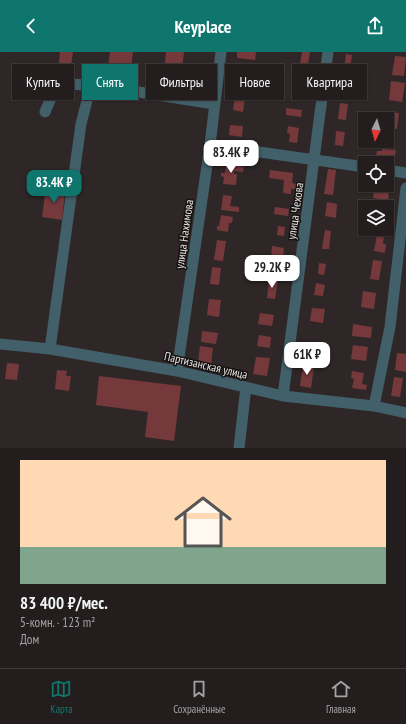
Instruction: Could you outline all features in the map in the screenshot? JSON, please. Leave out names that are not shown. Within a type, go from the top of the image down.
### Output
[{"type":"street","name":"улица Нахимова","points":[[177,371],[210,145],[221,52]]},
{"type":"street","name":"улица Чехова","points":[[283,396],[328,52]]},
{"type":"street","points":[[45,112],[53,93],[70,84],[82,85]]},
{"type":"street","points":[[138,92],[214,104]]},
{"type":"street","points":[[50,349],[81,124],[87,100]]},
{"type":"street","points":[[210,145],[358,166]]},
{"type":"street","points":[[394,171],[406,173]]},
{"type":"street","points":[[374,406],[390,327],[406,188]]},
{"type":"street","name":"Партизанская улица","points":[[0,344],[50,349],[177,371],[283,396],[374,406],[406,413]]},
{"type":"street","points":[[239,448],[246,388]]},
{"type":"building","points":[[60,52],[73,52],[71,64],[59,64]]},
{"type":"building","points":[[110,52],[133,52],[132,64],[108,64]]},
{"type":"building","points":[[166,52],[184,52],[182,64],[165,64]]},
{"type":"building","points":[[237,52],[256,52],[255,60],[237,58]]},
{"type":"building","points":[[302,52],[310,52],[308,64],[300,64]]},
{"type":"building","points":[[346,54],[352,55],[351,64],[345,64]]},
{"type":"building","points":[[395,56],[406,57],[404,76],[392,75]]},
{"type":"building","points":[[391,81],[405,83],[402,102],[389,100]]},
{"type":"building","points":[[234,100],[245,100],[243,112],[233,110]]},
{"type":"building","points":[[340,103],[348,104],[346,120],[338,119]]},
{"type":"building","points":[[286,108],[302,110],[301,117],[286,115]]},
{"type":"building","points":[[394,112],[399,113],[397,129],[394,129]]},
{"type":"building","points":[[230,125],[243,126],[242,137],[229,135]]},
{"type":"building","points":[[288,126],[299,128],[297,143],[289,142],[290,134],[287,133]]},
{"type":"building","points":[[336,131],[345,132],[343,146],[335,145]]},
{"type":"building","points":[[382,149],[396,150],[394,162],[394,156],[376,156],[377,151],[382,151]]},
{"type":"building","points":[[226,164],[244,167],[243,172],[234,171],[234,174],[237,174],[236,185],[223,184],[224,177],[221,176],[221,173],[225,173]]},
{"type":"building","points":[[328,169],[336,170],[333,195],[324,194]]},
{"type":"building","points":[[270,170],[293,173],[292,183],[296,184],[296,189],[291,189],[291,194],[283,193],[284,180],[269,178]]},
{"type":"building","points":[[46,187],[65,191],[62,220],[42,217]]},
{"type":"building","points":[[374,192],[389,192],[388,200],[373,198]]},
{"type":"building","points":[[223,195],[232,196],[230,206],[239,207],[239,212],[221,210]]},
{"type":"building","points":[[327,202],[337,204],[336,218],[325,216]]},
{"type":"building","points":[[275,207],[289,209],[288,216],[274,214]]},
{"type":"building","points":[[221,215],[233,217],[232,223],[229,223],[228,232],[217,230]]},
{"type":"building","points":[[278,226],[285,227],[284,236],[277,235]]},
{"type":"building","points":[[325,230],[331,231],[329,249],[322,249]]},
{"type":"building","points":[[377,236],[384,236],[383,244],[386,244],[385,253],[374,251]]},
{"type":"building","points":[[217,240],[226,241],[223,261],[214,260]]},
{"type":"building","points":[[272,246],[284,248],[283,259],[271,258]]},
{"type":"building","points":[[373,260],[382,261],[379,280],[370,279]]},
{"type":"building","points":[[319,263],[326,264],[324,275],[318,274]]},
{"type":"building","points":[[212,267],[221,268],[219,285],[210,284]]},
{"type":"building","points":[[269,279],[278,280],[275,299],[267,298]]},
{"type":"building","points":[[316,283],[325,285],[323,296],[314,295]]},
{"type":"building","points":[[363,291],[376,293],[374,309],[361,307]]},
{"type":"building","points":[[209,299],[221,300],[219,317],[207,315]]},
{"type":"building","points":[[312,308],[325,309],[323,323],[310,321]]},
{"type":"building","points":[[260,313],[274,315],[272,326],[258,324]]},
{"type":"building","points":[[353,324],[372,327],[371,338],[352,336]]},
{"type":"building","points":[[202,331],[218,333],[216,344],[201,342]]},
{"type":"building","points":[[259,335],[271,337],[270,348],[257,346]]},
{"type":"building","points":[[306,342],[320,344],[319,357],[305,355]]},
{"type":"building","points":[[353,345],[368,347],[366,361],[351,359]]},
{"type":"building","points":[[200,346],[213,348],[211,365],[198,363]]},
{"type":"building","points":[[397,353],[406,354],[406,372],[395,370]]},
{"type":"building","points":[[256,357],[270,358],[267,376],[253,374]]},
{"type":"building","points":[[7,363],[19,364],[17,380],[5,379]]},
{"type":"building","points":[[303,365],[314,367],[311,388],[300,386]]},
{"type":"building","points":[[57,370],[67,371],[66,376],[71,376],[69,391],[55,389]]},
{"type":"building","points":[[352,371],[364,373],[362,384],[367,385],[366,390],[352,388],[354,379],[351,378]]},
{"type":"building","points":[[99,376],[181,386],[174,441],[145,437],[148,412],[96,405]]},
{"type":"building","points":[[394,377],[403,378],[400,397],[391,396]]}]
